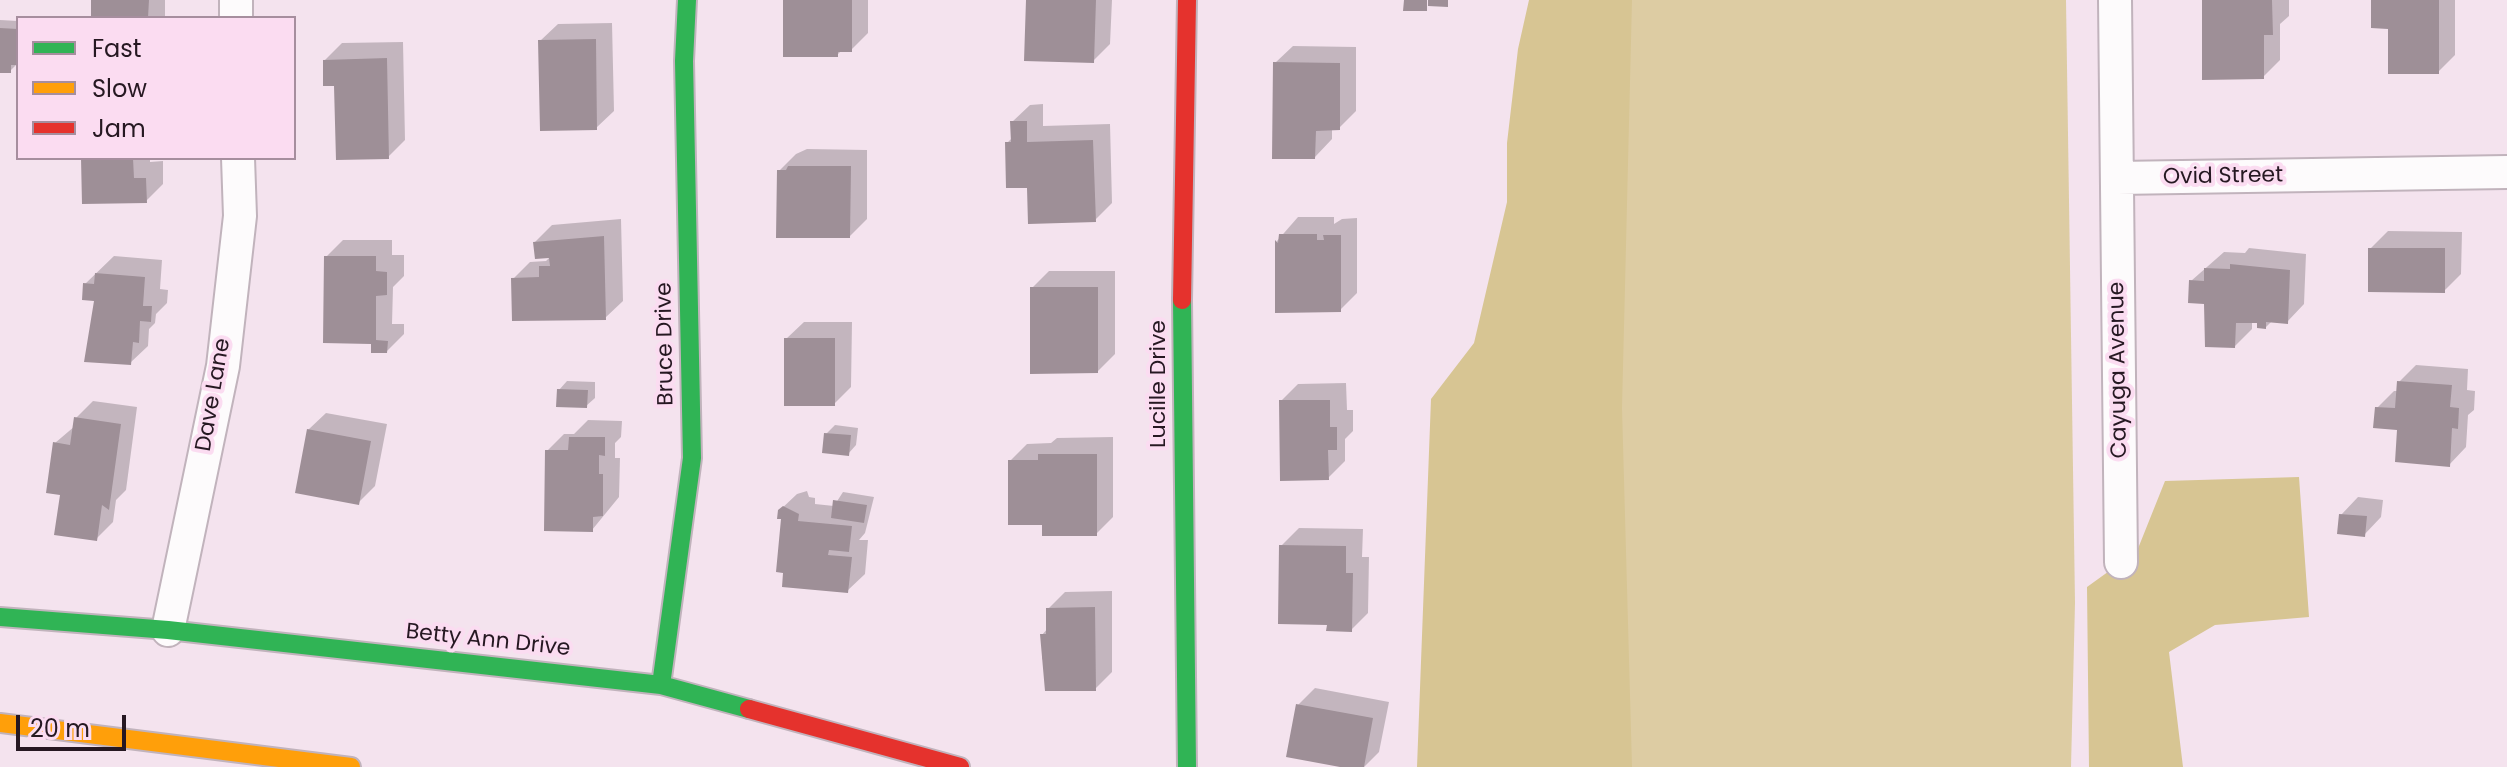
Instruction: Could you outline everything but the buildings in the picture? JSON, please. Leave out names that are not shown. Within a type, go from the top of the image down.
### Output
[{"type":"main road","name":"Bruce Drive","points":[[661,685],[692,458],[684,61],[687,0]]},
{"type":"main road","name":"Lucille Drive","points":[[1187,0],[1181,235],[1187,767]]},
{"type":"main road","name":"Betty Ann Drive","points":[[0,617],[168,630],[661,685],[960,767]]},
{"type":"main road","points":[[0,723],[351,767]]},
{"type":"street","points":[[2115,0],[2117,178]]},
{"type":"street","name":"Dave Lane","points":[[168,630],[223,366],[240,216],[238,160]]},
{"type":"street","name":"Ovid Street","points":[[2117,178],[2507,172]]},
{"type":"street","name":"Cayuga Avenue","points":[[2117,178],[2121,562]]},
{"type":"shaded area","points":[[1529,0],[1632,0],[1622,408],[1632,767],[1417,767],[1431,399],[1474,343],[1507,202],[1507,143],[1518,49]]},
{"type":"shaded area","points":[[1600,0],[2066,0],[2075,603],[2071,767],[1609,767]]},
{"type":"shaded area","points":[[2299,477],[2309,617],[2215,625],[2169,652],[2183,767],[2089,767],[2087,587],[2137,551],[2165,481]]},
{"type":"traffic: fast","points":[[661,685],[692,458],[684,61],[687,0]]},
{"type":"traffic: fast","points":[[1182,300],[1187,767]]},
{"type":"traffic: fast","points":[[0,617],[168,630],[661,685],[749,709]]},
{"type":"traffic: slow","points":[[0,723],[351,767]]},
{"type":"traffic: jam","points":[[1182,300],[1187,0]]},
{"type":"traffic: jam","points":[[749,709],[960,767]]}]
